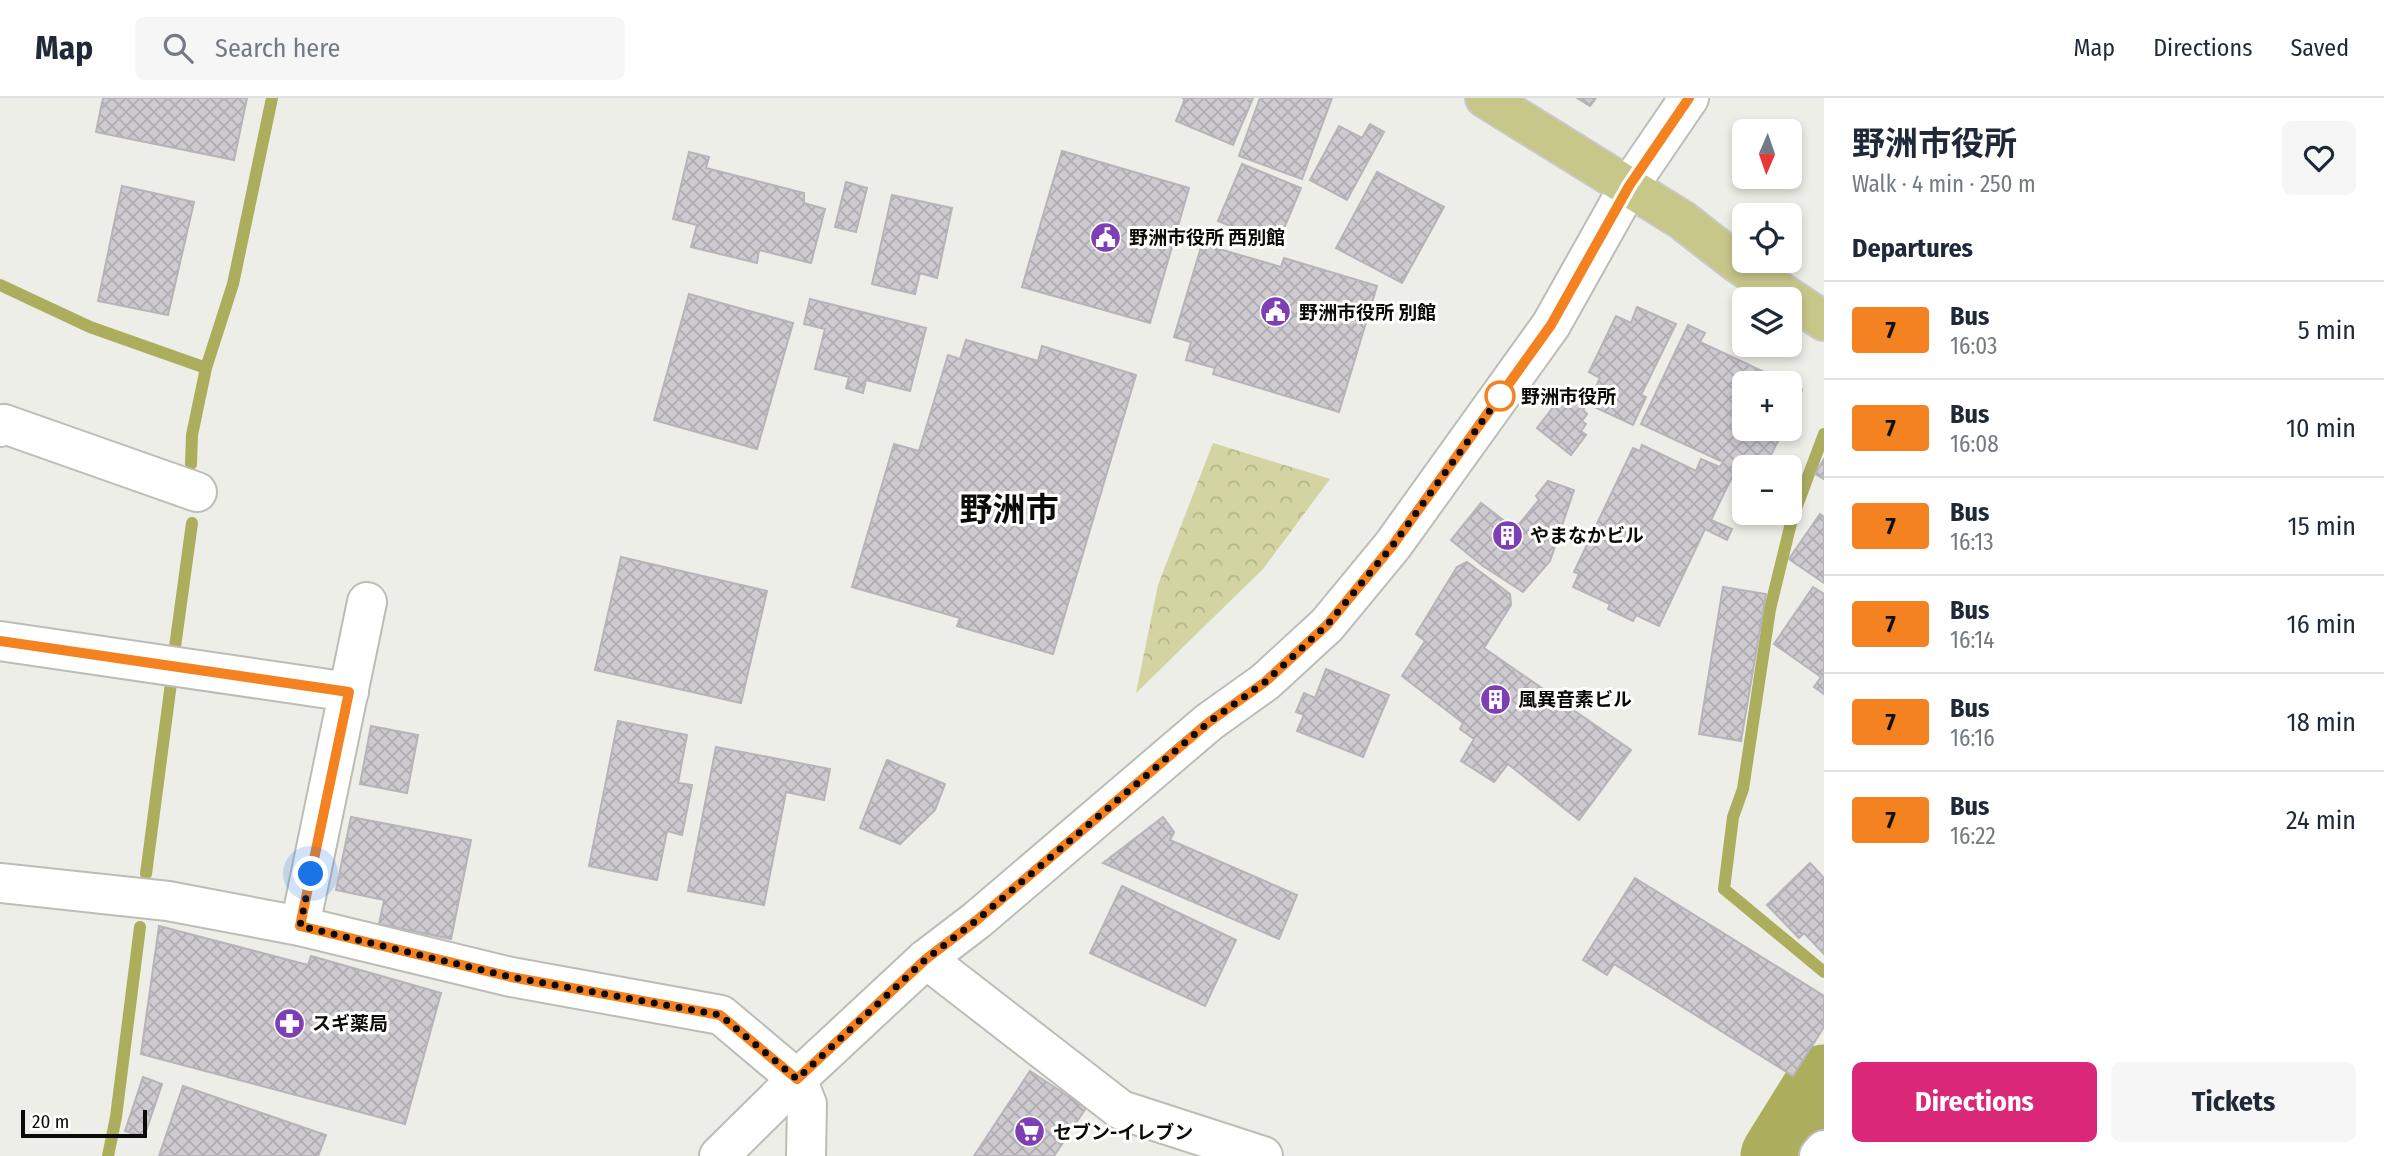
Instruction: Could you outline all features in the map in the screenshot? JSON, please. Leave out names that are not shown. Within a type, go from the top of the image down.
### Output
[{"type":"main road","points":[[1485,98],[1682,220],[1736,262],[1824,321]]},
{"type":"street","points":[[719,1156],[926,959],[977,920],[1209,722],[1265,682],[1327,625],[1393,545],[1551,325],[1629,186],[1689,98]]},
{"type":"street","points":[[0,427],[4,424],[197,492]]},
{"type":"street","points":[[300,926],[367,602]]},
{"type":"street","points":[[0,641],[349,692]]},
{"type":"street","points":[[0,883],[168,901],[300,926],[511,977],[720,1015],[797,1079],[807,1104],[806,1156]]},
{"type":"street","points":[[926,959],[1121,1110],[1263,1156]]},
{"type":"street","points":[[1819,1156],[1824,1150]]},
{"type":"green space","points":[[1213,443],[1330,479],[1263,569],[1136,693],[1158,585]]},
{"type":"building","points":[[103,98],[247,98],[234,160],[96,132]]},
{"type":"building","points":[[1182,98],[1253,98],[1233,145],[1176,121],[1185,99]]},
{"type":"building","points":[[1260,98],[1332,98],[1302,179],[1239,156]]},
{"type":"building","points":[[1577,98],[1596,98],[1590,106]]},
{"type":"building","points":[[1370,124],[1384,132],[1347,200],[1310,180],[1339,126],[1362,138]]},
{"type":"building","name":"野洲市役所 西別館","points":[[1062,151],[1189,188],[1150,323],[1022,287]]},
{"type":"building","points":[[689,152],[709,157],[706,168],[804,193],[804,203],[825,209],[811,263],[759,250],[757,263],[691,247],[697,225],[673,219]]},
{"type":"building","points":[[1242,164],[1301,188],[1277,245],[1218,221]]},
{"type":"building","points":[[1377,172],[1444,207],[1402,283],[1336,248]]},
{"type":"building","points":[[846,182],[867,188],[856,232],[835,227]]},
{"type":"building","points":[[122,186],[194,202],[168,315],[98,301]]},
{"type":"building","points":[[892,195],[952,208],[937,278],[920,273],[915,294],[872,284]]},
{"type":"building","name":"野洲市役所 別館","points":[[1202,244],[1281,267],[1284,258],[1377,286],[1339,412],[1213,374],[1215,368],[1186,360],[1191,342],[1174,337]]},
{"type":"building","points":[[689,294],[793,323],[757,449],[654,420]]},
{"type":"building","points":[[810,299],[926,328],[910,391],[866,380],[863,393],[846,388],[849,377],[815,369],[825,329],[804,324]]},
{"type":"building","points":[[1637,307],[1676,324],[1641,395],[1646,397],[1633,425],[1588,404],[1600,378],[1589,372],[1616,316],[1631,323]]},
{"type":"building","points":[[1688,325],[1705,333],[1700,342],[1762,371],[1732,371],[1732,441],[1778,441],[1771,455],[1732,455],[1732,477],[1711,520],[1732,529],[1727,540],[1705,529],[1659,626],[1636,615],[1633,621],[1608,609],[1610,604],[1573,587],[1579,574],[1574,572],[1633,448],[1640,451],[1642,445],[1696,471],[1701,459],[1720,467],[1723,462],[1641,424]]},
{"type":"building","points":[[966,340],[1038,361],[1042,346],[1136,375],[1053,654],[957,626],[960,618],[852,587],[894,444],[919,451],[948,355],[960,359]]},
{"type":"building","points":[[1573,393],[1587,404],[1583,410],[1587,414],[1582,421],[1586,424],[1581,431],[1586,435],[1571,455],[1537,428],[1562,396],[1568,401]]},
{"type":"building","points":[[1824,459],[1824,479],[1815,474]]},
{"type":"building","name":"やまなかビル","points":[[1548,481],[1574,490],[1550,561],[1523,592],[1483,566],[1451,540],[1481,503],[1515,529],[1539,500],[1536,496]]},
{"type":"building","points":[[1820,514],[1824,517],[1824,583],[1789,559]]},
{"type":"building","points":[[621,557],[767,591],[741,703],[595,670]]},
{"type":"building","name":"風異音素ビル","points":[[1467,562],[1510,594],[1511,605],[1484,648],[1631,750],[1579,820],[1508,764],[1494,782],[1461,761],[1474,739],[1460,729],[1463,723],[1402,676],[1425,641],[1416,634],[1457,567]]},
{"type":"building","points":[[1723,587],[1766,594],[1741,741],[1699,734]]},
{"type":"building","points":[[1813,587],[1824,594],[1824,694],[1814,687],[1821,677],[1774,644]]},
{"type":"building","points":[[1326,669],[1389,695],[1363,757],[1297,731],[1304,715],[1296,712],[1304,693],[1315,698]]},
{"type":"building","points":[[618,721],[687,735],[678,783],[692,785],[682,835],[667,831],[657,880],[589,866]]},
{"type":"building","points":[[371,726],[418,735],[407,793],[360,784]]},
{"type":"building","points":[[716,747],[830,769],[824,800],[786,792],[764,905],[688,891]]},
{"type":"building","points":[[887,760],[945,784],[935,810],[900,844],[860,828]]},
{"type":"building","points":[[351,817],[471,840],[451,939],[379,924],[384,900],[336,890]]},
{"type":"building","points":[[1163,817],[1174,832],[1170,840],[1297,895],[1279,939],[1103,863]]},
{"type":"building","points":[[1810,863],[1824,878],[1824,954],[1804,933],[1799,938],[1767,905]]},
{"type":"building","points":[[1635,878],[1824,996],[1824,1027],[1793,1076],[1614,964],[1607,975],[1583,960]]},
{"type":"building","points":[[1122,886],[1236,940],[1205,1006],[1090,953]]},
{"type":"building","name":"スギ薬局","points":[[159,926],[308,965],[311,956],[441,993],[405,1124],[141,1054]]},
{"type":"building","name":"セブン-イレブン","points":[[1030,1071],[1086,1108],[1054,1156],[974,1156]]},
{"type":"building","points":[[143,1077],[162,1084],[144,1137],[125,1131]]},
{"type":"building","points":[[183,1086],[326,1135],[318,1156],[159,1156]]},
{"type":"waterway","points":[[191,464],[192,435],[206,368],[233,284],[272,98]]},
{"type":"waterway","points":[[0,285],[90,327],[206,368]]},
{"type":"waterway","points":[[1824,434],[1792,519],[1770,609],[1743,789],[1733,817],[1724,889],[1824,972]]},
{"type":"waterway","points":[[175,647],[192,523]]},
{"type":"waterway","points":[[146,874],[171,683]]},
{"type":"waterway","points":[[108,1156],[116,1117],[140,927]]},
{"type":"waterway","points":[[1778,1156],[1824,1082]]},
{"type":"bus line","name":"7","points":[[0,641],[349,692],[300,926],[511,977],[720,1015],[797,1079],[926,959],[977,920],[1209,722],[1265,682],[1327,625],[1393,545],[1551,325],[1629,186],[1689,98]]},
{"type":"place","name":"野洲市役所 西別館","points":[[1106,237]]},
{"type":"place","name":"野洲市役所 別館","points":[[1276,312]]},
{"type":"place","name":"野洲市役所","points":[[1500,396]]},
{"type":"place","name":"やまなかビル","points":[[1507,535]]},
{"type":"place","name":"風異音素ビル","points":[[1495,699]]},
{"type":"place","name":"スギ薬局","points":[[289,1023]]},
{"type":"place","name":"セブン-イレブン","points":[[1030,1132]]},
{"type":"district","name":"野洲市","points":[[1009,510]]},
{"type":"route","points":[[311,874],[300,926],[511,977],[720,1015],[797,1079],[926,959],[977,920],[1209,722],[1265,682],[1327,625],[1393,545],[1504,391],[1500,396]]}]
